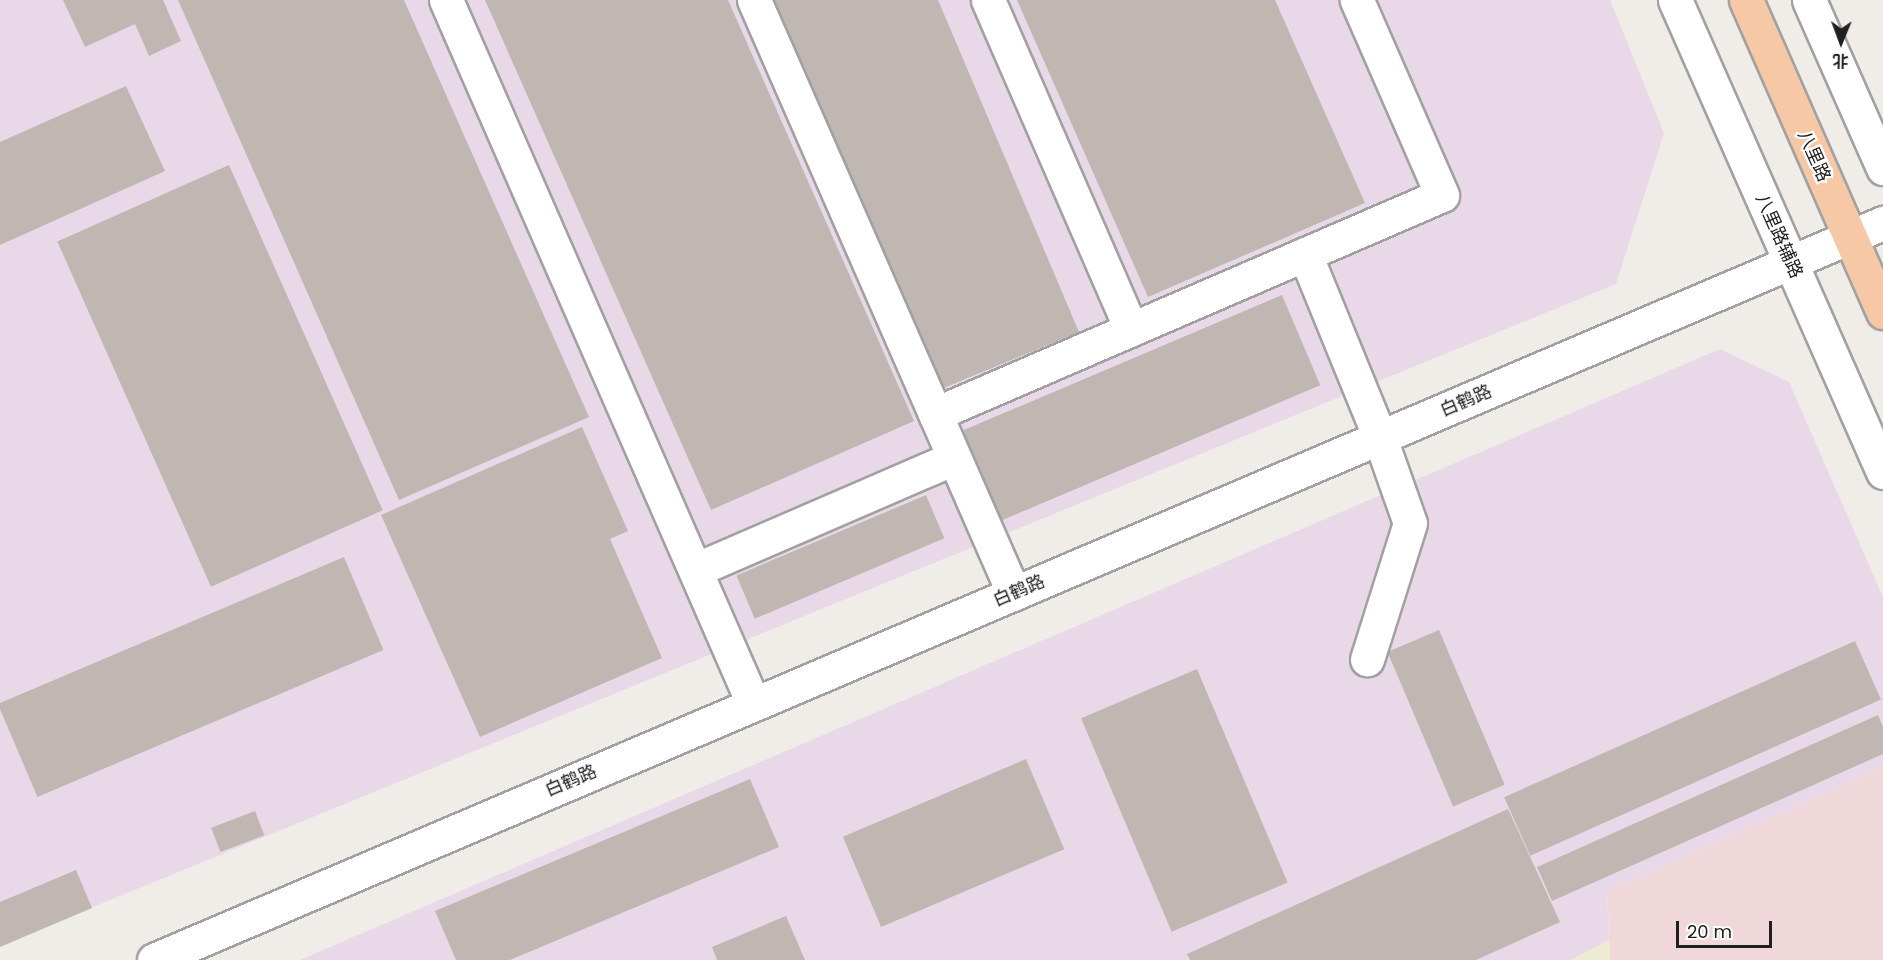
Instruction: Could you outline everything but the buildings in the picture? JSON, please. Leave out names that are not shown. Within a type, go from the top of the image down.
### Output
[{"type":"main road","name":"八里路","points":[[1746,0],[1883,312]]},
{"type":"street","points":[[446,0],[753,703]]},
{"type":"street","points":[[754,0],[1014,594]]},
{"type":"street","points":[[988,0],[1131,330]]},
{"type":"street","points":[[935,414],[1443,195],[1357,0]]},
{"type":"street","name":"八里路辅路","points":[[1676,0],[1883,472]]},
{"type":"street","points":[[1809,0],[1883,168]]},
{"type":"street","name":"白鹤路","points":[[154,960],[1883,223]]},
{"type":"street","points":[[1305,254],[1380,438],[1410,523],[1367,659]]},
{"type":"street","points":[[695,570],[954,458]]},
{"type":"shaded area","points":[[0,0],[1610,0],[1664,133],[1616,284],[0,945]]},
{"type":"shaded area","points":[[1720,349],[1789,382],[1883,597],[1883,767],[1607,891],[1609,940],[1571,960],[300,960]]},
{"type":"shaded area","points":[[1883,767],[1883,960],[1610,960],[1607,891]]},
{"type":"green space","points":[[1609,940],[1610,960],[1571,960]]}]
